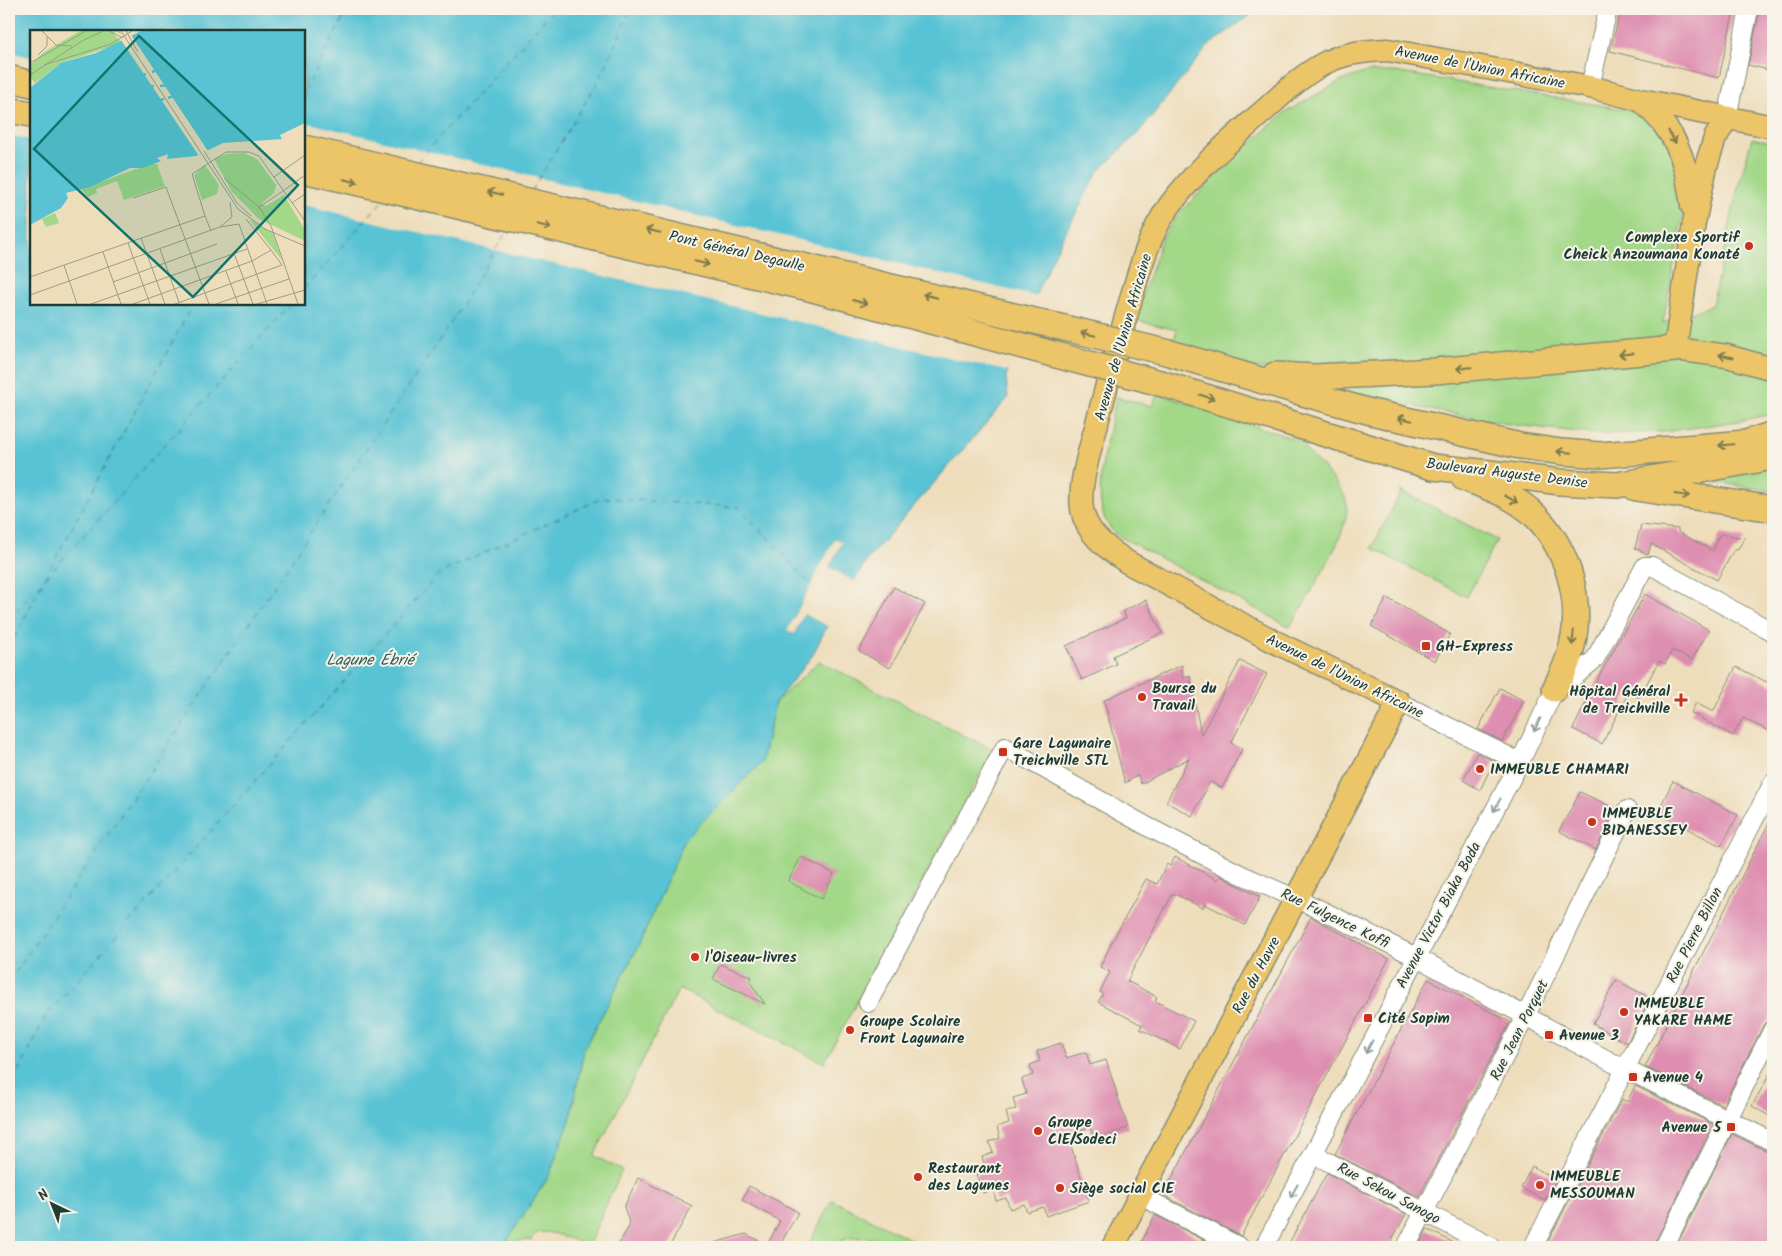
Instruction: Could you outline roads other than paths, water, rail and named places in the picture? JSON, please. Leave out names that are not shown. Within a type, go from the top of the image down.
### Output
[{"type":"highway","points":[[9,78],[30,84]]},
{"type":"highway","points":[[9,110],[30,114]]},
{"type":"highway","name":"Pont Général Degaulle","points":[[305,148],[1170,353]]},
{"type":"highway","name":"Pont Général Degaulle","points":[[305,170],[804,287],[1160,383]]},
{"type":"highway","points":[[1237,373],[1315,377],[1435,371],[1675,349]]},
{"type":"highway","name":"Boulevard Auguste Denise","points":[[1170,353],[1372,412],[1520,446],[1562,452],[1600,455],[1746,443],[1773,434]]},
{"type":"highway","name":"Boulevard Auguste Denise","points":[[1160,383],[1433,467],[1560,482],[1617,486],[1773,457]]},
{"type":"highway","points":[[1433,467],[1478,483],[1514,500],[1537,518],[1553,538],[1567,566],[1573,590],[1575,616],[1573,646],[1555,689]]},
{"type":"highway","points":[[1617,486],[1773,509]]},
{"type":"main road","name":"Avenue de l'Union Africaine","points":[[1400,702],[1275,642],[1127,562],[1104,546],[1088,527],[1082,508],[1083,490],[1087,464],[1114,356],[1138,274],[1154,234],[1169,207],[1192,178],[1230,140],[1275,100],[1306,75],[1329,61],[1358,52],[1388,50],[1590,87],[1641,100],[1773,128]]},
{"type":"main road","points":[[1641,100],[1667,128],[1675,140],[1688,180],[1694,224]]},
{"type":"main road","points":[[1726,118],[1710,152],[1694,224],[1675,349],[1727,356],[1773,369]]},
{"type":"main road","name":"Rue du Havre","points":[[1113,1247],[1400,702]]},
{"type":"street","points":[[1590,87],[1608,9]]},
{"type":"street","points":[[1726,118],[1749,9]]},
{"type":"street","points":[[1555,689],[1573,678],[1595,659],[1645,566],[1648,565],[1773,632]]},
{"type":"street","name":"Avenue Victor Biaka Boda","points":[[1264,1247],[1520,762],[1555,689]]},
{"type":"street","name":"Avenue de l'Union Africaine","points":[[1400,702],[1520,762]]},
{"type":"street","name":"Rue Fulgence Koffi","points":[[868,1003],[1005,747],[1158,832],[1242,875],[1416,957],[1525,1017],[1773,1142]]},
{"type":"street","name":"Rue Pierre Billon","points":[[1533,1247],[1773,784]]},
{"type":"street","name":"Rue Jean Porquet","points":[[1406,1247],[1525,1017],[1627,810]]},
{"type":"street","points":[[1664,1247],[1773,1028]]},
{"type":"street","name":"Rue Sekou Sanogo","points":[[1313,1154],[1492,1247]]},
{"type":"street","points":[[1140,1196],[1240,1247]]},
{"type":"water","name":"Lagune Ébrié","points":[[9,9],[1253,9],[1249,16],[1209,45],[1139,132],[1098,172],[1038,289],[1006,377],[1008,398],[867,560],[854,581],[829,567],[842,542],[835,538],[787,631],[794,634],[804,614],[827,626],[812,656],[775,703],[762,762],[685,839],[640,943],[584,1049],[570,1120],[548,1178],[506,1242],[488,1245],[487,1247],[9,1247]]},
{"type":"place","name":"Complexe Sportif Cheick Anzoumana Konaté","points":[[1749,246]]},
{"type":"place","name":"GH-Express","points":[[1426,646]]},
{"type":"place","name":"Bourse du Travail","points":[[1142,697]]},
{"type":"place","name":"Hôpital Général de Treichville","points":[[1681,700]]},
{"type":"place","name":"Gare Lagunaire Treichville STL","points":[[1003,752]]},
{"type":"place","name":"IMMEUBLE CHAMARI","points":[[1480,769]]},
{"type":"place","name":"IMMEUBLE BIDANESSEY","points":[[1592,822]]},
{"type":"place","name":"l'Oiseau-livres","points":[[695,957]]},
{"type":"place","name":"IMMEUBLE YAKARE HAME","points":[[1624,1012]]},
{"type":"place","name":"Cité Sopim","points":[[1368,1018]]},
{"type":"place","name":"Groupe Scolaire Front Lagunaire","points":[[850,1030]]},
{"type":"place","name":"Avenue 3","points":[[1549,1035]]},
{"type":"place","name":"Avenue 4","points":[[1633,1077]]},
{"type":"place","name":"Avenue 5","points":[[1731,1127]]},
{"type":"place","name":"Groupe CIE/Sodeci","points":[[1038,1131]]},
{"type":"place","name":"Restaurant des Lagunes","points":[[918,1177]]},
{"type":"place","name":"IMMEUBLE MESSOUMAN","points":[[1540,1185]]},
{"type":"place","name":"Siège social CIE","points":[[1060,1188]]}]
